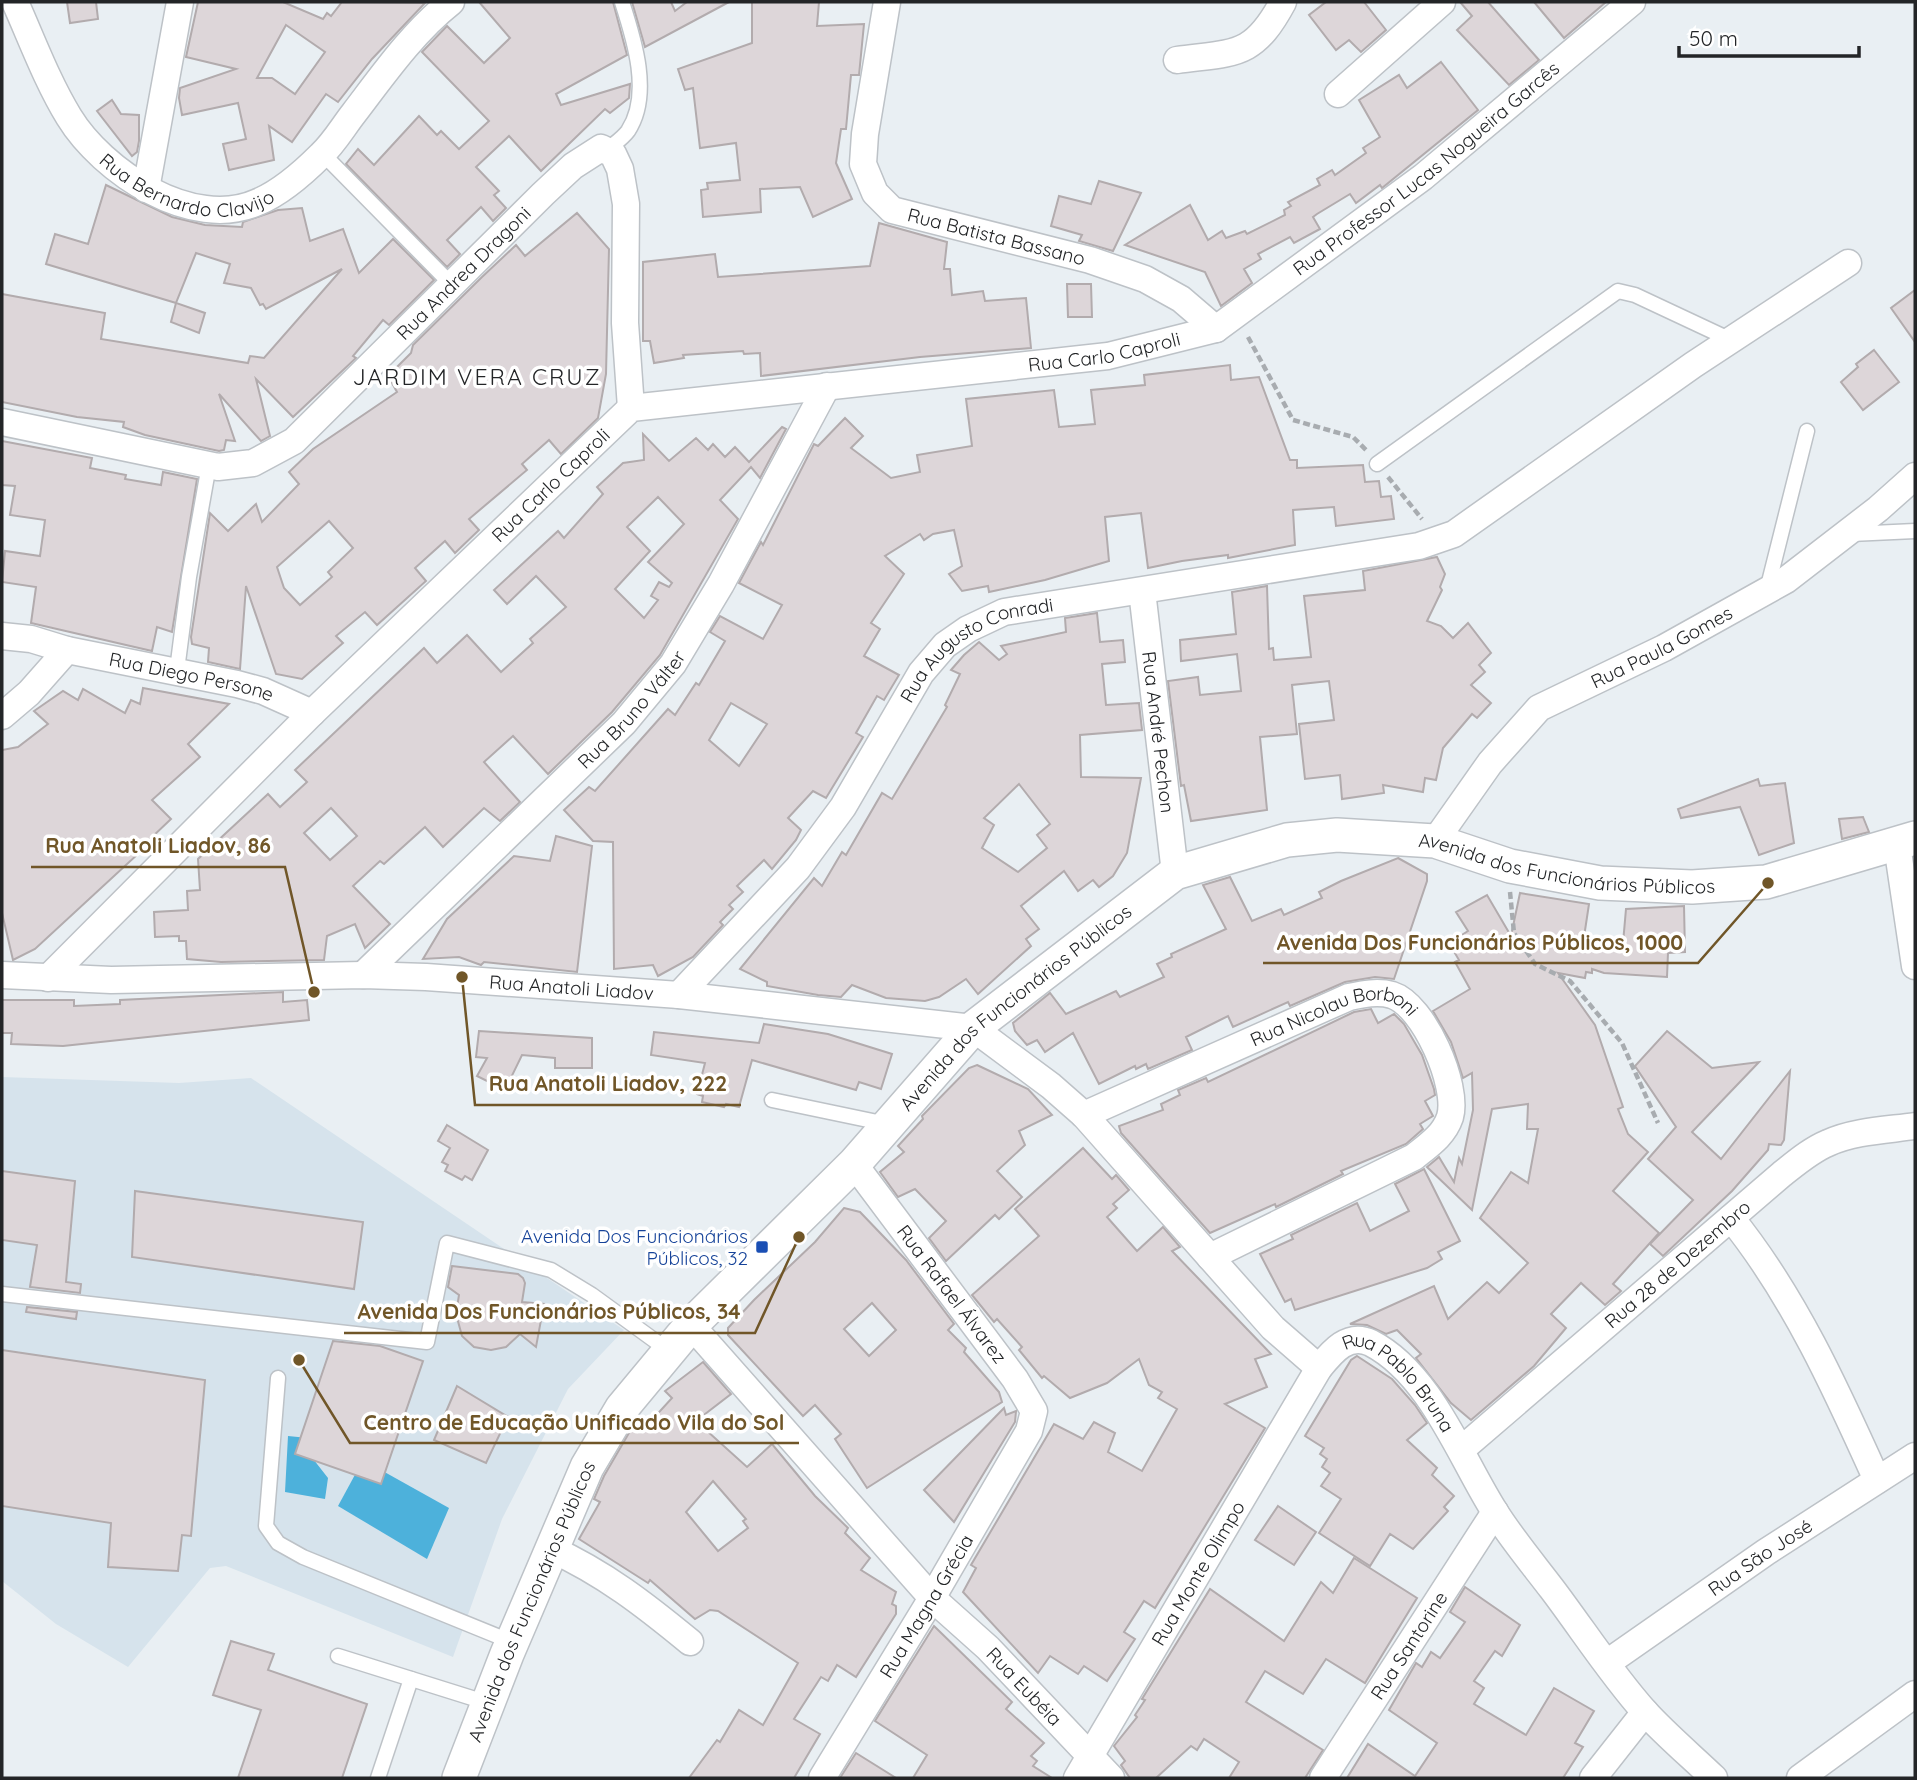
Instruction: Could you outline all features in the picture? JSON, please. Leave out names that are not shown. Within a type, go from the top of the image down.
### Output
[{"type":"street","name":"Rua Bernardo Clavijo","points":[[15,2],[69,118],[101,158],[146,189],[191,206],[225,209],[256,203],[288,184],[323,154],[393,62],[451,2]]},
{"type":"street","points":[[146,189],[180,2]]},
{"type":"street","name":"Rua Batista Bassano","points":[[887,2],[865,134],[863,164],[875,193],[891,210],[1090,261],[1145,279],[1226,322]]},
{"type":"street","points":[[1177,60],[1237,52],[1256,42],[1283,2]]},
{"type":"street","points":[[1338,94],[1442,2]]},
{"type":"street","name":"Rua Professor Lucas Nogueira Garcês","points":[[1226,322],[1423,177],[1632,2]]},
{"type":"street","name":"Rua Andrea Dragoni","points":[[2,422],[209,465],[228,467],[253,463],[294,441],[573,166],[594,150],[607,150]]},
{"type":"street","points":[[607,150],[613,154],[620,169],[624,188],[625,323],[631,408]]},
{"type":"street","name":"Rua Augusto Conradi","points":[[680,995],[798,867],[843,807],[921,673],[945,645],[968,629],[1004,612],[1429,543],[1454,534],[1731,340],[1848,263]]},
{"type":"street","name":"Rua Carlo Caproli","points":[[48,978],[312,713],[631,408],[1108,356],[1226,322]]},
{"type":"street","name":"Rua Bruno Válter","points":[[363,975],[624,723],[673,664],[721,584],[827,386]]},
{"type":"street","name":"Rua Paula Gomes","points":[[1435,841],[1490,763],[1539,708],[1664,648],[1786,580],[1915,476]]},
{"type":"street","name":"Rua André Pechon","points":[[1142,591],[1175,873]]},
{"type":"street","name":"Rua Diego Persone","points":[[2,636],[31,639],[67,650],[177,670],[263,691],[312,713]]},
{"type":"street","points":[[2,716],[29,692],[67,650]]},
{"type":"street","name":"Avenida dos Funcionários Públicos","points":[[459,1778],[512,1642],[600,1440],[668,1351],[854,1164],[973,1028],[1175,873],[1287,840],[1337,835],[1435,841],[1510,866],[1600,883],[1692,887],[1766,882],[1906,841]]},
{"type":"street","points":[[1906,841],[1915,967]]},
{"type":"street","name":"Rua Anatoli Liadov","points":[[2,975],[48,978],[363,975],[680,995],[973,1028]]},
{"type":"street","name":"Rua Nicolau Borboni","points":[[1084,1115],[1349,997],[1371,992],[1394,995],[1415,1013],[1439,1053],[1449,1085],[1450,1115],[1437,1139],[1414,1157],[1210,1257]]},
{"type":"street","name":"Rua Pablo Bruna","points":[[973,1028],[1051,1086],[1084,1115],[1273,1328],[1320,1368],[1333,1350],[1350,1340],[1368,1341],[1386,1352],[1416,1382],[1462,1450],[1495,1512],[1607,1663],[1645,1712],[1714,1778]]},
{"type":"street","name":"Rua 28 de Dezembro","points":[[1462,1450],[1782,1174],[1829,1142],[1858,1134],[1915,1126]]},
{"type":"street","name":"Rua Rafael Álvarez","points":[[854,1164],[1028,1398],[1034,1411],[1029,1431]]},
{"type":"street","points":[[1731,1218],[1752,1244],[1795,1313],[1835,1386],[1877,1480]]},
{"type":"street","name":"Rua Eubéia","points":[[691,1325],[932,1598],[988,1648],[1111,1778]]},
{"type":"street","name":"Rua Monte Olimpo","points":[[1077,1778],[1320,1368]]},
{"type":"street","name":"Rua Magna Grécia","points":[[822,1778],[932,1598],[1029,1431]]},
{"type":"street","name":"Rua São José","points":[[1607,1663],[1915,1457]]},
{"type":"street","name":"Rua Santorine","points":[[1323,1778],[1495,1512]]},
{"type":"street","points":[[551,1549],[600,1573],[632,1594],[690,1642]]},
{"type":"street","points":[[1800,1778],[1915,1694]]},
{"type":"street","points":[[1593,1778],[1645,1712]]},
{"type":"lane","points":[[607,150],[628,131],[640,97],[636,51],[622,2]]},
{"type":"lane","points":[[323,154],[453,286]]},
{"type":"lane","points":[[1377,464],[1618,292],[1635,295],[1731,340]]},
{"type":"lane","points":[[1767,591],[1807,431]]},
{"type":"lane","points":[[177,670],[189,577],[209,465]]},
{"type":"lane","points":[[1846,534],[1915,531]]},
{"type":"lane","points":[[772,1100],[889,1124]]},
{"type":"lane","points":[[2,1294],[427,1342],[447,1243],[551,1270],[592,1295],[668,1351]]},
{"type":"lane","points":[[278,1378],[266,1526],[278,1543],[303,1557],[512,1642]]},
{"type":"lane","points":[[338,1656],[488,1703]]},
{"type":"lane","points":[[378,1778],[411,1679]]},
{"type":"path","points":[[1226,322],[1293,420],[1353,437],[1377,464],[1429,543]]},
{"type":"path","points":[[1510,866],[1510,910],[1514,933],[1535,964],[1570,981],[1622,1043],[1658,1123]]},
{"type":"shaded area","points":[[2,1077],[179,1083],[251,1078],[624,1330],[568,1389],[502,1519],[453,1657],[226,1566],[210,1568],[128,1667],[56,1624],[2,1581]]},
{"type":"water","points":[[288,1436],[308,1438],[310,1455],[328,1478],[325,1499],[285,1492]]},
{"type":"water","points":[[363,1460],[449,1508],[427,1559],[338,1506]]},
{"type":"building","points":[[67,2],[96,2],[98,19],[70,23]]},
{"type":"building","points":[[198,2],[283,2],[323,19],[327,13],[331,16],[342,2],[425,3],[372,59],[338,102],[326,94],[292,142],[269,126],[274,160],[229,170],[223,144],[246,139],[238,103],[182,115],[180,88],[236,69],[186,57]],"holes":[[[286,25],[325,52],[295,94],[272,78],[257,78]]]},
{"type":"building","points":[[479,2],[613,2],[627,55],[556,94],[561,105],[630,84],[629,98],[610,113],[605,109],[541,171],[509,136],[476,167],[499,191],[494,195],[506,208],[493,221],[481,207],[447,240],[460,254],[447,267],[346,164],[358,149],[374,165],[419,116],[437,135],[441,131],[459,149],[489,121],[422,52],[447,26],[484,63],[510,38]]},
{"type":"building","points":[[632,2],[671,2],[675,11],[687,2],[729,2],[645,47]]},
{"type":"building","points":[[752,2],[819,2],[817,26],[864,24],[859,75],[851,75],[846,129],[841,129],[836,163],[852,199],[813,217],[800,187],[760,189],[761,212],[703,217],[701,190],[708,189],[707,183],[740,180],[736,143],[700,148],[693,88],[685,90],[678,69],[752,43]]},
{"type":"building","points":[[1326,2],[1364,2],[1386,30],[1361,52],[1349,40],[1336,50],[1309,15]]},
{"type":"building","points":[[1460,2],[1488,2],[1539,60],[1509,85],[1457,30],[1472,16]]},
{"type":"building","points":[[1534,2],[1606,2],[1564,38]]},
{"type":"building","points":[[1441,62],[1478,110],[1382,188],[1380,185],[1356,203],[1350,194],[1313,217],[1320,229],[1294,243],[1290,237],[1258,254],[1261,259],[1244,269],[1252,283],[1221,306],[1205,272],[1125,245],[1190,205],[1208,240],[1222,231],[1226,238],[1245,231],[1247,234],[1285,215],[1284,210],[1291,206],[1288,202],[1320,185],[1317,179],[1332,170],[1335,175],[1366,153],[1363,148],[1380,137],[1359,100],[1399,75],[1407,88]]},
{"type":"building","points":[[112,100],[121,114],[139,115],[139,141],[137,152],[132,156],[97,111]]},
{"type":"building","points":[[1099,181],[1141,193],[1113,251],[1079,241],[1082,235],[1051,226],[1059,196],[1091,204]]},
{"type":"building","points":[[106,185],[172,217],[205,225],[242,227],[243,222],[278,210],[302,208],[310,241],[343,229],[359,273],[393,239],[434,280],[389,325],[383,320],[353,356],[356,358],[293,417],[256,379],[270,436],[261,441],[219,394],[235,441],[226,440],[224,450],[219,451],[145,435],[123,427],[124,422],[77,417],[2,402],[2,294],[105,313],[101,339],[248,363],[250,356],[264,358],[342,269],[266,309],[263,304],[260,305],[251,288],[224,283],[230,264],[196,253],[176,303],[46,264],[55,234],[88,244]]},
{"type":"building","points":[[577,213],[609,249],[606,374],[598,418],[561,454],[549,440],[522,464],[527,470],[469,519],[479,530],[455,553],[445,541],[415,568],[426,581],[377,625],[365,612],[336,636],[343,643],[302,679],[276,674],[246,586],[240,669],[208,662],[209,648],[192,644],[191,637],[210,513],[228,531],[256,504],[262,522],[299,484],[289,472],[313,449],[397,392],[388,376],[411,353],[413,345],[516,245],[525,256]],"holes":[[[329,521],[353,548],[328,572],[332,577],[300,605],[284,588],[277,567]]]},
{"type":"building","points":[[879,223],[947,242],[944,269],[950,269],[952,295],[983,291],[985,301],[1026,298],[1031,348],[920,357],[761,376],[760,353],[744,354],[743,351],[683,355],[684,358],[654,363],[650,341],[643,341],[643,262],[715,254],[718,277],[870,266]]},
{"type":"building","points":[[1067,284],[1091,284],[1092,317],[1068,317]]},
{"type":"building","points":[[1915,290],[1915,342],[1891,308]]},
{"type":"building","points":[[176,303],[205,313],[199,333],[171,322]]},
{"type":"building","points":[[1874,350],[1899,382],[1863,410],[1841,382],[1858,367],[1856,364]]},
{"type":"building","points":[[1230,365],[1231,380],[1259,377],[1290,460],[1297,460],[1297,468],[1363,465],[1365,482],[1379,481],[1381,497],[1391,496],[1394,519],[1336,526],[1334,507],[1293,510],[1295,545],[1228,558],[1228,555],[1148,568],[1141,513],[1105,517],[1109,561],[1045,580],[989,592],[988,586],[962,591],[949,574],[962,566],[954,530],[933,534],[924,540],[920,534],[885,556],[904,574],[871,623],[880,629],[864,656],[899,675],[884,700],[877,696],[856,733],[863,737],[826,798],[813,791],[788,818],[801,830],[796,840],[772,869],[764,860],[737,886],[743,892],[729,905],[733,909],[720,922],[723,925],[693,957],[658,976],[653,965],[614,969],[613,842],[593,841],[564,810],[589,787],[595,791],[668,709],[675,715],[696,683],[699,685],[725,641],[710,632],[720,616],[763,639],[782,605],[739,583],[761,542],[763,545],[814,444],[818,446],[845,418],[863,436],[851,448],[891,478],[920,472],[917,455],[972,446],[966,399],[1054,390],[1059,427],[1095,424],[1091,390],[1145,385],[1144,375]],"holes":[[[731,703],[767,724],[739,766],[709,740]]]},
{"type":"building","points":[[782,427],[786,429],[760,478],[751,467],[720,500],[738,519],[660,655],[612,712],[548,774],[513,736],[484,762],[520,802],[500,821],[484,808],[443,847],[425,827],[384,864],[380,861],[353,886],[390,924],[365,948],[355,924],[327,936],[324,960],[221,962],[187,959],[186,941],[179,941],[179,936],[155,937],[154,912],[188,910],[187,891],[200,890],[198,859],[268,794],[280,807],[307,782],[295,770],[424,648],[437,663],[467,635],[501,672],[533,643],[530,639],[566,607],[536,576],[507,604],[494,590],[558,531],[564,538],[603,494],[597,487],[623,463],[644,460],[643,434],[669,461],[696,438],[708,450],[713,444],[725,457],[735,447],[749,462]],"holes":[[[658,497],[684,524],[648,562],[672,583],[669,587],[659,582],[651,596],[658,600],[644,618],[615,589],[650,551],[627,527]],[[331,808],[357,836],[330,860],[304,833]]]},
{"type":"building","points":[[2,441],[92,458],[90,468],[126,475],[125,479],[161,485],[163,472],[197,479],[172,632],[157,627],[152,651],[31,623],[36,587],[2,582],[5,551],[40,556],[45,520],[10,515],[15,486],[2,485]]},
{"type":"building","points":[[1437,557],[1445,574],[1440,587],[1442,590],[1427,621],[1441,626],[1453,638],[1468,623],[1491,653],[1479,665],[1485,672],[1471,685],[1491,703],[1477,718],[1472,714],[1443,748],[1436,780],[1425,778],[1423,792],[1383,785],[1384,793],[1342,799],[1340,775],[1305,779],[1299,724],[1334,720],[1329,681],[1292,685],[1297,734],[1260,737],[1267,810],[1191,821],[1184,785],[1181,786],[1168,681],[1198,677],[1200,695],[1241,691],[1237,654],[1181,661],[1180,640],[1236,634],[1232,592],[1267,586],[1269,649],[1273,648],[1274,660],[1311,657],[1304,596],[1365,590],[1363,571]]},
{"type":"building","points":[[1097,613],[1100,642],[1123,640],[1125,662],[1102,664],[1106,705],[1139,703],[1142,730],[1080,735],[1081,777],[1141,778],[1127,853],[1113,876],[1099,887],[1093,880],[1078,891],[1064,871],[1021,906],[1039,929],[1026,939],[1031,946],[978,994],[966,979],[939,997],[925,1001],[886,998],[852,985],[841,997],[818,995],[767,986],[767,982],[740,969],[814,878],[822,886],[842,852],[846,855],[882,793],[892,799],[947,707],[945,705],[960,674],[951,670],[964,655],[979,642],[999,660],[1007,654],[1001,646],[1066,632],[1065,618]],"holes":[[[1019,784],[1050,824],[1037,835],[1047,848],[1018,872],[982,848],[994,825],[984,818]]]},
{"type":"building","points":[[143,688],[229,704],[188,744],[200,757],[152,800],[171,819],[150,839],[152,841],[35,949],[13,960],[2,913],[2,750],[18,747],[48,724],[34,711],[63,691],[78,700],[83,689],[125,713],[131,700],[140,704]]},
{"type":"building","points":[[1758,779],[1760,786],[1785,783],[1794,843],[1759,855],[1740,807],[1681,818],[1678,809]]},
{"type":"building","points":[[1863,817],[1869,832],[1842,839],[1839,819]]},
{"type":"building","points":[[556,836],[592,846],[577,972],[484,962],[481,965],[459,957],[423,959],[447,919],[514,856],[550,861]]},
{"type":"building","points":[[1398,858],[1427,874],[1427,881],[1394,979],[1375,977],[1345,982],[1290,1006],[1288,1002],[1233,1027],[1228,1016],[1186,1037],[1192,1050],[1148,1069],[1146,1064],[1136,1069],[1135,1066],[1099,1084],[1073,1033],[1045,1052],[1037,1040],[1027,1045],[1015,1031],[1013,1023],[1050,993],[1066,1014],[1116,991],[1120,997],[1164,977],[1157,964],[1172,957],[1171,954],[1226,929],[1203,885],[1230,877],[1252,921],[1281,909],[1284,915],[1322,898],[1319,892],[1341,881]]},
{"type":"building","points":[[1520,893],[1589,904],[1584,937],[1623,943],[1626,909],[1684,906],[1685,952],[1668,953],[1667,977],[1604,973],[1592,969],[1592,973],[1586,972],[1585,978],[1558,973],[1595,1025],[1623,1107],[1618,1109],[1628,1134],[1648,1152],[1613,1191],[1659,1233],[1613,1284],[1621,1291],[1605,1305],[1581,1283],[1551,1314],[1566,1328],[1534,1366],[1471,1420],[1451,1403],[1416,1358],[1421,1354],[1397,1330],[1386,1334],[1367,1325],[1350,1324],[1434,1286],[1448,1319],[1487,1282],[1499,1293],[1528,1263],[1480,1218],[1511,1172],[1528,1183],[1538,1129],[1527,1129],[1528,1104],[1492,1109],[1472,1210],[1427,1167],[1439,1157],[1454,1182],[1459,1158],[1462,1164],[1473,1110],[1472,1073],[1463,1078],[1451,1042],[1433,1011],[1470,989],[1455,962],[1459,960],[1449,943],[1468,931],[1456,912],[1487,895],[1511,936]]},
{"type":"building","points":[[283,992],[283,1002],[307,1000],[309,1020],[63,1046],[11,1044],[12,1033],[2,1033],[2,1000],[74,1000],[74,1006],[120,1004],[120,1000]]},
{"type":"building","points":[[1371,1009],[1378,1023],[1394,1014],[1404,1024],[1422,1055],[1434,1089],[1435,1095],[1425,1101],[1433,1116],[1420,1124],[1423,1129],[1406,1144],[1341,1171],[1343,1174],[1276,1207],[1275,1204],[1210,1233],[1121,1133],[1119,1126],[1163,1110],[1161,1104],[1180,1095],[1178,1090],[1206,1078],[1208,1082],[1354,1012]]},
{"type":"building","points":[[764,1024],[828,1034],[892,1054],[881,1089],[859,1082],[856,1090],[752,1060],[739,1107],[726,1104],[724,1107],[702,1102],[703,1096],[697,1094],[705,1063],[651,1055],[654,1032],[759,1043]]},
{"type":"building","points":[[479,1031],[592,1038],[592,1068],[555,1068],[555,1058],[522,1055],[505,1090],[477,1076],[487,1058],[476,1057]]},
{"type":"building","points":[[1667,1031],[1712,1068],[1759,1062],[1692,1132],[1721,1159],[1790,1071],[1784,1140],[1781,1145],[1769,1144],[1768,1150],[1732,1191],[1663,1256],[1650,1244],[1693,1200],[1648,1159],[1676,1127],[1635,1066]]},
{"type":"building","points":[[977,1065],[1028,1089],[1052,1115],[1019,1131],[1025,1145],[997,1171],[1022,1197],[999,1219],[995,1215],[946,1261],[929,1238],[946,1221],[915,1189],[898,1197],[880,1172],[904,1152],[898,1146],[923,1119],[922,1116],[969,1068]]},
{"type":"building","points":[[447,1125],[488,1150],[472,1180],[465,1176],[462,1180],[445,1171],[448,1165],[442,1162],[450,1148],[438,1141]]},
{"type":"building","points":[[1083,1148],[1112,1179],[1116,1175],[1129,1190],[1113,1204],[1117,1208],[1107,1217],[1137,1251],[1163,1227],[1180,1247],[1172,1251],[1271,1354],[1255,1359],[1267,1387],[1225,1404],[1265,1428],[1155,1608],[1144,1601],[1124,1632],[1135,1639],[1107,1681],[1084,1666],[1078,1674],[1050,1656],[1038,1673],[963,1592],[976,1568],[971,1565],[1054,1424],[1083,1439],[1094,1422],[1115,1433],[1108,1452],[1142,1471],[1177,1409],[1158,1398],[1162,1392],[1149,1385],[1139,1359],[1107,1383],[1070,1398],[1044,1376],[1042,1378],[1019,1350],[1022,1347],[997,1319],[994,1322],[972,1295],[1039,1236],[1015,1209]]},
{"type":"building","points":[[1424,1169],[1460,1241],[1438,1252],[1442,1259],[1427,1268],[1295,1310],[1291,1299],[1285,1302],[1260,1254],[1293,1239],[1291,1235],[1357,1203],[1370,1231],[1409,1211],[1395,1184]]},
{"type":"building","points":[[2,1171],[75,1181],[66,1282],[81,1284],[80,1293],[30,1287],[37,1245],[2,1240]]},
{"type":"building","points":[[135,1191],[363,1222],[354,1289],[132,1257]]},
{"type":"building","points":[[844,1208],[860,1212],[906,1260],[954,1324],[948,1330],[966,1348],[964,1352],[999,1392],[1002,1402],[867,1488],[835,1439],[841,1434],[815,1405],[803,1416],[728,1335],[728,1328],[754,1300],[815,1242]],"holes":[[[872,1303],[896,1330],[869,1356],[844,1329]]]},
{"type":"building","points":[[452,1266],[518,1274],[523,1278],[525,1283],[522,1302],[544,1304],[536,1347],[520,1334],[506,1347],[491,1350],[474,1347],[462,1336],[456,1314],[459,1295],[448,1287]]},
{"type":"building","points":[[27,1307],[77,1312],[76,1319],[26,1312]]},
{"type":"building","points":[[333,1341],[380,1346],[423,1361],[381,1484],[295,1454]]},
{"type":"building","points":[[2,1350],[205,1380],[191,1536],[182,1535],[178,1571],[108,1567],[111,1523],[2,1506]]},
{"type":"building","points":[[1357,1356],[1392,1379],[1415,1405],[1427,1423],[1407,1440],[1437,1468],[1432,1475],[1454,1496],[1444,1507],[1448,1511],[1413,1549],[1390,1534],[1370,1566],[1319,1533],[1341,1499],[1321,1486],[1330,1473],[1322,1467],[1327,1459],[1320,1454],[1324,1448],[1305,1436],[1351,1360]]},
{"type":"building","points":[[703,1362],[731,1394],[696,1421],[747,1467],[772,1444],[815,1496],[848,1528],[845,1533],[870,1558],[861,1570],[896,1592],[892,1604],[896,1606],[896,1614],[856,1677],[837,1665],[828,1681],[821,1677],[794,1719],[820,1734],[794,1778],[689,1778],[717,1740],[720,1742],[739,1710],[763,1725],[798,1663],[718,1611],[710,1610],[695,1619],[650,1580],[648,1583],[579,1539],[600,1502],[594,1499],[604,1476],[633,1426],[641,1432],[672,1398],[665,1391]],"holes":[[[713,1481],[746,1519],[743,1521],[748,1528],[718,1551],[686,1512]]]},
{"type":"building","points":[[457,1386],[508,1417],[486,1463],[434,1440]]},
{"type":"building","points":[[1004,1408],[1006,1415],[1016,1411],[1015,1422],[954,1522],[924,1490]]},
{"type":"building","points":[[1278,1506],[1316,1532],[1294,1565],[1255,1540]]},
{"type":"building","points":[[1354,1558],[1417,1598],[1365,1683],[1326,1659],[1303,1694],[1265,1671],[1246,1702],[1323,1750],[1305,1778],[1229,1778],[1239,1762],[1204,1739],[1197,1750],[1191,1746],[1156,1778],[1130,1778],[1121,1765],[1125,1761],[1114,1746],[1137,1717],[1135,1715],[1145,1700],[1142,1699],[1210,1589],[1284,1641],[1321,1582],[1333,1593]]},
{"type":"building","points":[[1465,1587],[1520,1625],[1502,1656],[1495,1651],[1474,1681],[1484,1688],[1474,1704],[1526,1735],[1554,1688],[1594,1711],[1575,1743],[1583,1747],[1563,1778],[1347,1778],[1368,1744],[1415,1776],[1437,1743],[1389,1710],[1416,1663],[1422,1667],[1431,1652],[1440,1658],[1465,1622],[1450,1612]]},
{"type":"building","points":[[934,1626],[1012,1702],[1006,1709],[1044,1743],[1031,1756],[1037,1761],[1033,1766],[1052,1778],[913,1778],[927,1755],[875,1721]]},
{"type":"building","points":[[231,1641],[274,1654],[268,1670],[367,1704],[342,1778],[238,1778],[261,1710],[213,1695]]},
{"type":"building","points":[[856,1753],[896,1778],[840,1778]]},
{"type":"place","name":"Avenida Dos Funcionários Públicos, 1000","points":[[1768,883]]},
{"type":"place","name":"Rua Anatoli Liadov, 222","points":[[462,977]]},
{"type":"place","name":"Rua Anatoli Liadov, 86","points":[[314,992]]},
{"type":"place","name":"Avenida Dos Funcionários Públicos, 34","points":[[799,1237]]},
{"type":"place","name":"Avenida Dos Funcionários Públicos, 32","points":[[762,1247]]},
{"type":"place","name":"Centro de Educação Unificado Vila do Sol","points":[[299,1360]]},
{"type":"district","name":"JARDIM VERA CRUZ","points":[[477,377]]}]
